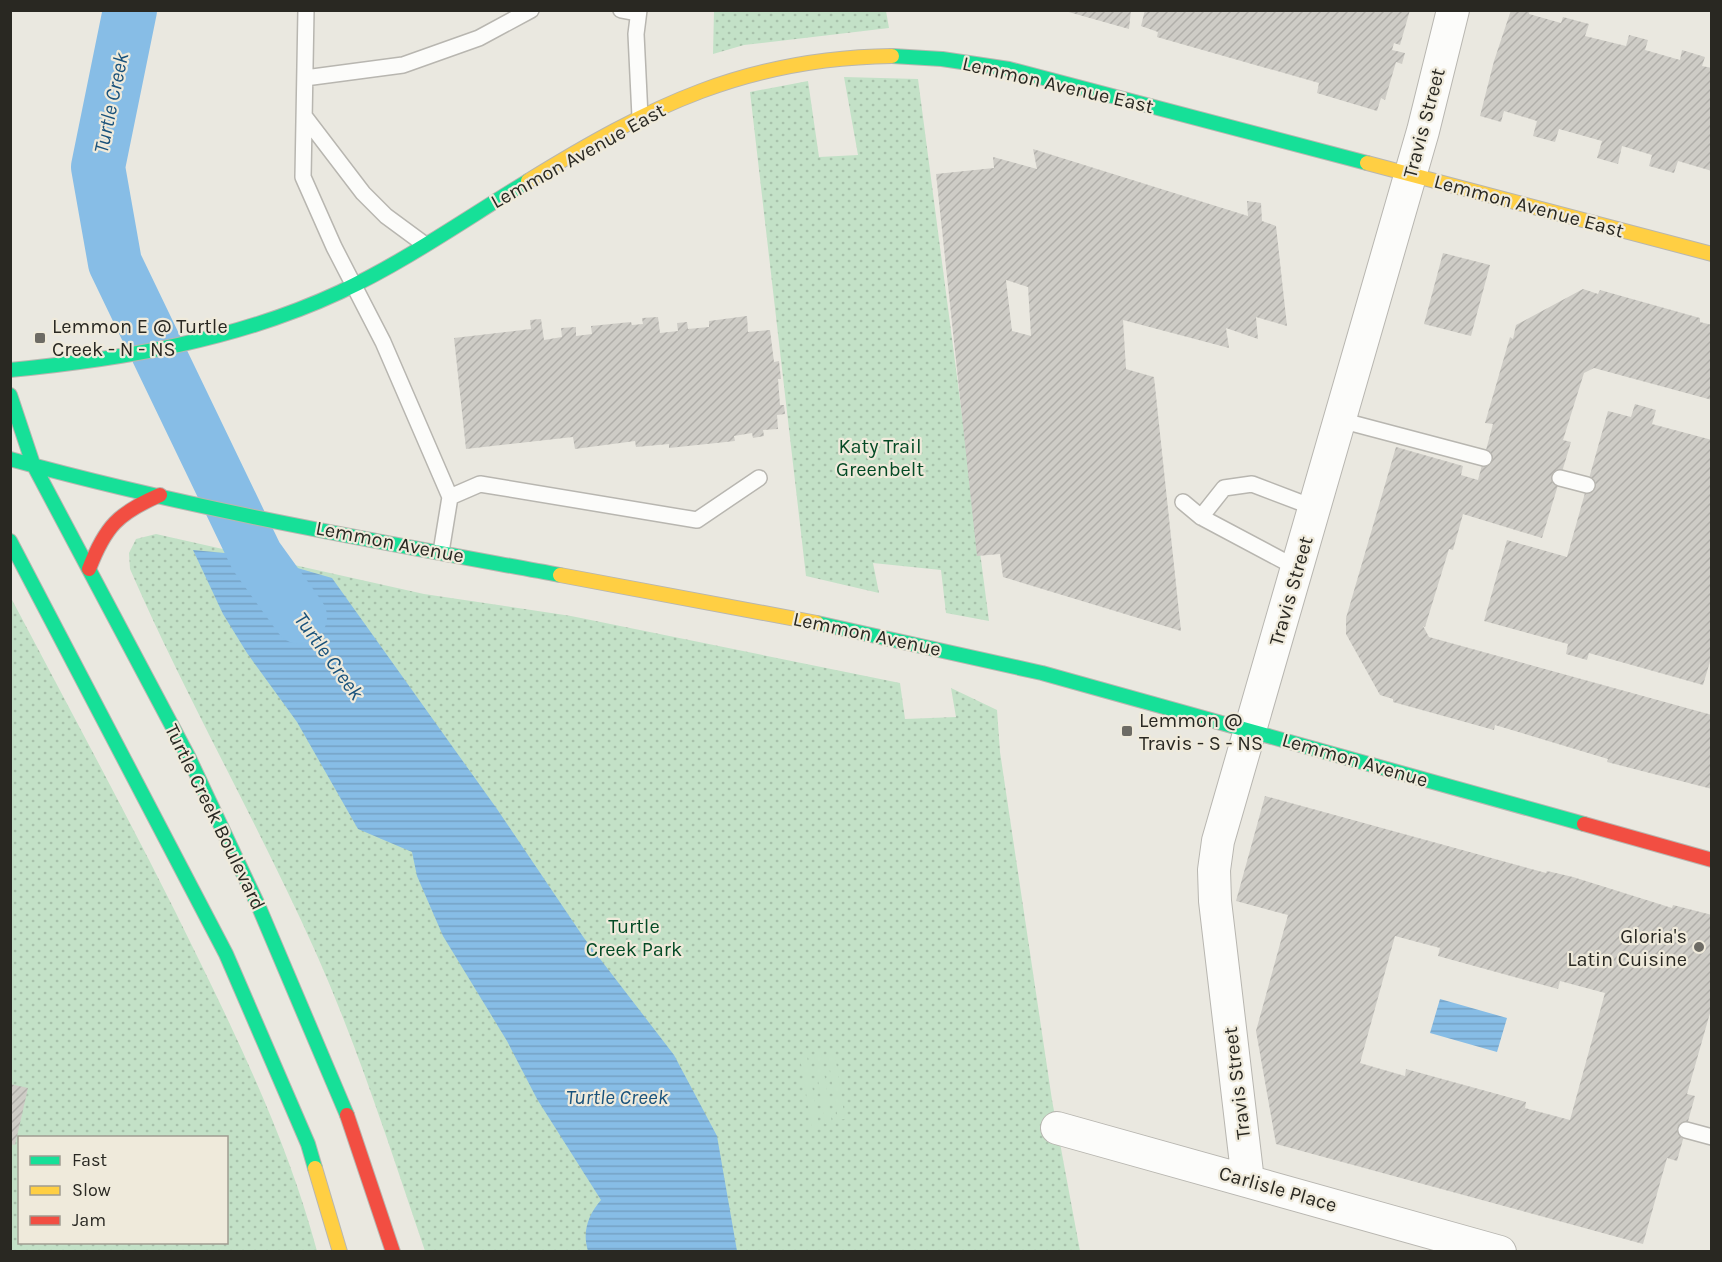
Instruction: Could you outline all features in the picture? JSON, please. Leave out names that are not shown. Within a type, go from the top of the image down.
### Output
[{"type":"main road","name":"Lemmon Avenue East","points":[[10,370],[104,360],[202,339],[300,309],[346,289],[639,117],[742,78],[789,66],[855,58],[901,56],[941,59],[1009,69],[1712,254]]},
{"type":"main road","name":"Turtle Creek Boulevard","points":[[10,394],[33,464],[188,756],[258,905],[355,1133],[393,1251]]},
{"type":"main road","name":"Lemmon Avenue","points":[[10,459],[82,479],[388,543],[865,632],[1042,672],[1712,860]]},
{"type":"main road","points":[[89,569],[107,528],[136,505],[159,495]]},
{"type":"main road","points":[[10,541],[226,954],[308,1144],[340,1251]]},
{"type":"street","name":"Travis Street","points":[[1248,1181],[1215,901],[1214,870],[1218,841],[1411,175],[1453,10]]},
{"type":"street","name":"Carlisle Place","points":[[1057,1128],[1500,1251]]},
{"type":"lane","points":[[306,10],[303,177],[346,289],[383,342],[450,497],[441,552]]},
{"type":"lane","points":[[305,78],[403,65],[479,38],[531,10]]},
{"type":"lane","points":[[621,10],[638,12],[639,117]]},
{"type":"lane","points":[[305,117],[363,193],[386,216],[424,244]]},
{"type":"lane","points":[[1340,420],[1484,458]]},
{"type":"lane","points":[[450,497],[480,484],[697,520],[759,478]]},
{"type":"lane","points":[[1560,478],[1587,485]]},
{"type":"lane","points":[[1201,517],[1224,488],[1252,483],[1314,508]]},
{"type":"lane","points":[[1183,502],[1201,517],[1297,568]]},
{"type":"lane","points":[[1686,1130],[1712,1137]]},
{"type":"green space","points":[[714,11],[886,11],[889,28],[744,45],[713,54]]},
{"type":"green space","name":"Katy Trail Greenbelt","points":[[844,77],[918,79],[989,621],[946,613],[941,570],[873,563],[879,593],[806,576],[750,92],[808,81],[819,157],[858,155]]},
{"type":"green space","name":"Turtle Creek Park","points":[[156,534],[424,594],[571,616],[900,683],[905,719],[956,717],[951,688],[997,710],[1000,752],[1052,1100],[1080,1251],[425,1251],[360,1064],[316,953],[130,569],[129,553],[136,539]]},
{"type":"green space","points":[[10,596],[154,870],[234,1033],[266,1104],[294,1176],[317,1251],[11,1251]]},
{"type":"green space","points":[[834,1049],[845,1119],[838,1120],[827,1051]]},
{"type":"green space","points":[[821,1053],[832,1123],[825,1124],[814,1054]]},
{"type":"green space","points":[[807,1056],[819,1126],[812,1128],[800,1058]]},
{"type":"water","name":"Turtle Creek","points":[[193,550],[256,556],[332,578],[497,809],[584,938],[674,1055],[717,1136],[737,1251],[588,1251],[587,1224],[601,1200],[537,1099],[507,1041],[443,936],[417,876],[412,852],[358,829],[297,722],[247,653],[223,614]]},
{"type":"water","points":[[1440,999],[1507,1018],[1497,1052],[1430,1033]]},
{"type":"building","points":[[1065,10],[1131,10],[1129,29],[1065,11]]},
{"type":"building","points":[[1145,10],[1410,10],[1400,45],[1394,43],[1392,50],[1405,53],[1402,64],[1396,62],[1385,100],[1381,98],[1377,111],[1317,93],[1319,83],[1157,37],[1158,32],[1141,26]]},
{"type":"building","points":[[1511,10],[1530,10],[1529,14],[1561,23],[1563,17],[1589,24],[1585,36],[1626,46],[1629,35],[1648,40],[1645,50],[1680,60],[1682,50],[1705,57],[1702,66],[1712,68],[1712,171],[1678,161],[1674,173],[1649,166],[1652,155],[1622,146],[1618,164],[1597,158],[1602,141],[1559,129],[1555,142],[1533,136],[1537,121],[1504,111],[1501,122],[1480,116],[1494,61]]},
{"type":"building","points":[[1033,149],[1248,216],[1247,201],[1261,203],[1262,221],[1276,226],[1287,326],[1256,317],[1258,339],[1226,328],[1229,348],[1123,320],[1126,369],[1154,377],[1181,631],[1003,577],[1000,554],[977,556],[936,174],[994,168],[993,157],[1037,169]],"holes":[[[1006,280],[1028,287],[1031,336],[1012,331]]]},
{"type":"building","points":[[1443,253],[1490,265],[1471,336],[1424,324]]},
{"type":"building","points":[[1583,289],[1598,294],[1600,290],[1700,318],[1700,322],[1712,325],[1712,400],[1594,368],[1584,373],[1563,440],[1571,442],[1542,538],[1463,514],[1453,550],[1449,549],[1425,627],[1423,626],[1429,637],[1712,715],[1712,789],[1607,762],[1608,759],[1495,725],[1494,730],[1393,702],[1393,699],[1380,695],[1346,634],[1346,618],[1396,447],[1463,466],[1461,475],[1478,480],[1493,424],[1485,423],[1510,337],[1513,339],[1516,325]]},
{"type":"building","points":[[747,316],[748,332],[770,330],[774,362],[779,361],[780,405],[784,405],[785,414],[777,415],[778,429],[763,430],[764,436],[753,438],[752,433],[734,436],[735,441],[669,448],[669,444],[636,447],[635,441],[575,449],[573,437],[466,449],[454,338],[531,329],[530,320],[541,319],[544,340],[562,337],[561,328],[576,327],[576,336],[592,334],[591,326],[631,322],[632,325],[643,324],[642,318],[658,317],[660,333],[678,331],[677,323],[687,322],[688,329],[709,327],[709,321]]},
{"type":"building","points":[[1635,404],[1656,410],[1652,424],[1712,440],[1712,655],[1703,685],[1589,653],[1587,660],[1566,654],[1568,644],[1484,621],[1507,540],[1567,557],[1608,411],[1631,417]]},
{"type":"building","points":[[1265,796],[1546,873],[1547,871],[1573,877],[1672,908],[1673,905],[1712,915],[1712,1006],[1687,1094],[1695,1096],[1677,1161],[1667,1158],[1643,1244],[1276,1144],[1256,1031],[1288,915],[1236,901]],"holes":[[[1395,936],[1440,948],[1438,956],[1558,989],[1560,981],[1605,993],[1570,1120],[1525,1108],[1526,1102],[1406,1069],[1405,1076],[1360,1063]]]},
{"type":"building","points":[[10,1084],[28,1088],[15,1145],[10,1144]]},
{"type":"waterway","name":"Turtle Creek","points":[[130,10],[98,167],[115,263],[256,556],[300,617]]},
{"type":"traffic: fast","points":[[892,56],[942,59],[1009,69],[1367,163]]},
{"type":"traffic: fast","points":[[10,370],[95,360],[179,345],[261,323],[301,309],[389,267],[528,181]]},
{"type":"traffic: fast","points":[[10,395],[33,464],[188,756],[258,905],[347,1115]]},
{"type":"traffic: fast","points":[[10,459],[215,509],[560,575]]},
{"type":"traffic: fast","points":[[10,541],[226,954],[308,1144],[315,1168]]},
{"type":"traffic: fast","points":[[817,623],[1042,673],[1584,824]]},
{"type":"traffic: slow","points":[[528,181],[616,130],[701,91],[791,66],[839,59],[892,56]]},
{"type":"traffic: slow","points":[[1367,163],[1712,254]]},
{"type":"traffic: slow","points":[[560,575],[817,623]]},
{"type":"traffic: slow","points":[[315,1168],[340,1252]]},
{"type":"traffic: jam","points":[[89,569],[101,542],[115,523],[133,508],[160,495]]},
{"type":"traffic: jam","points":[[1584,824],[1712,860]]},
{"type":"traffic: jam","points":[[347,1115],[393,1252]]},
{"type":"place","name":"Lemmon E @ Turtle Creek - N - NS","points":[[40,338]]},
{"type":"place","name":"Lemmon @ Travis - S - NS","points":[[1127,731]]},
{"type":"place","name":"Gloria's Latin Cuisine","points":[[1699,947]]}]
